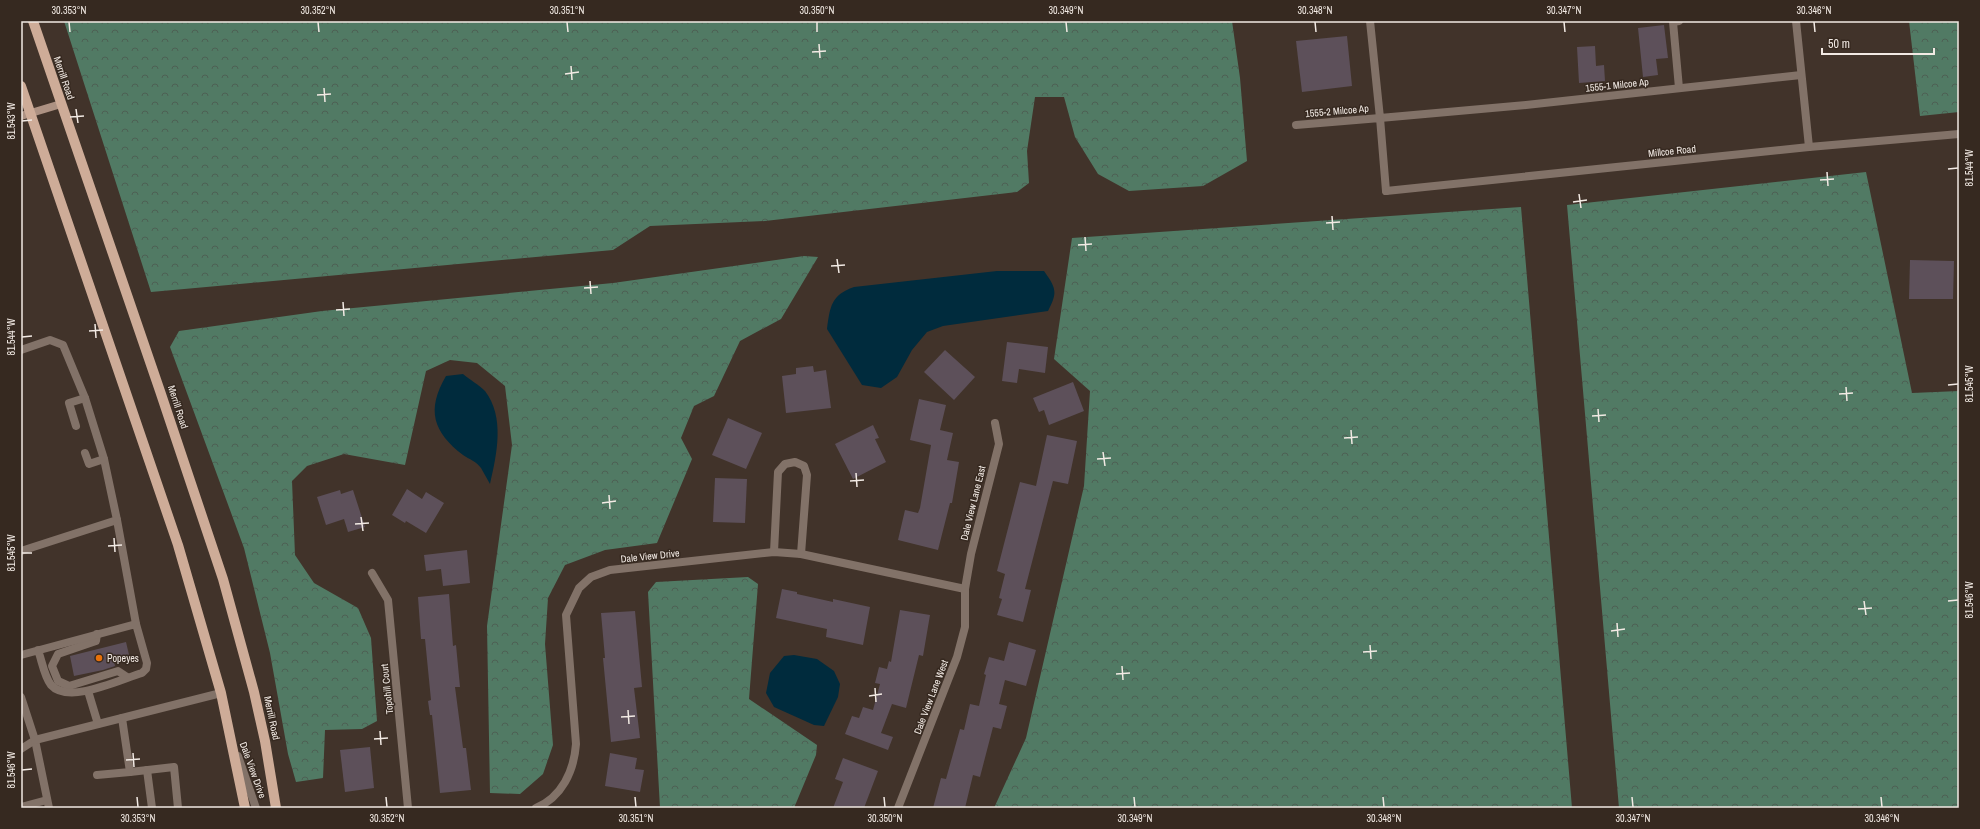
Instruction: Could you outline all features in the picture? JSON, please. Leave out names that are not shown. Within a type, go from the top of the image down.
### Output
[{"type":"main road","name":"Merrill Road","points":[[32,21],[150,362],[222,579],[254,692],[265,741],[276,808]]},
{"type":"main road","points":[[21,86],[26,114],[178,545],[221,693],[232,738],[245,808]]},
{"type":"street","points":[[1370,21],[1380,118]]},
{"type":"street","points":[[1679,21],[1673,22],[1679,88]]},
{"type":"street","points":[[1796,21],[1809,147]]},
{"type":"street","name":"1555-1 Milcoe Ap","points":[[1380,118],[1526,105],[1801,75]]},
{"type":"street","points":[[26,114],[61,104]]},
{"type":"street","name":"1555-2 Milcoe Ap","points":[[1296,125],[1380,118]]},
{"type":"street","name":"Millcoe Road","points":[[1380,118],[1386,191],[1809,147],[1959,134]]},
{"type":"street","points":[[21,350],[50,340],[63,345],[85,398],[104,459],[136,624],[147,663],[146,669],[142,673],[88,691],[65,691],[57,689],[48,679],[38,650]]},
{"type":"street","points":[[76,426],[69,403],[85,398]]},
{"type":"street","name":"Dale View Lane East","points":[[965,589],[971,554],[999,444],[995,423]]},
{"type":"street","points":[[85,453],[89,464],[104,459]]},
{"type":"street","points":[[774,552],[778,472],[785,464],[795,462],[804,466],[807,475],[801,554]]},
{"type":"street","points":[[21,552],[117,520]]},
{"type":"street","name":"Dale View Drive","points":[[536,808],[552,798],[563,787],[575,759],[576,744],[566,616],[579,588],[591,577],[610,570],[774,552],[801,554],[965,589]]},
{"type":"street","name":"Topohill Court","points":[[372,573],[388,600],[408,808]]},
{"type":"street","name":"Dale View Lane West","points":[[898,808],[957,657],[964,627],[965,589]]},
{"type":"street","points":[[21,655],[136,624]]},
{"type":"street","points":[[97,634],[96,642],[58,654],[52,666],[58,681],[69,686],[118,671],[127,677]]},
{"type":"street","points":[[88,691],[98,724]]},
{"type":"street","points":[[21,749],[35,740],[221,693]]},
{"type":"street","points":[[21,697],[35,740],[48,804],[21,807]]},
{"type":"street","points":[[122,718],[130,772]]},
{"type":"street","name":"Dale View Drive","points":[[232,738],[256,808]]},
{"type":"street","points":[[97,775],[174,767],[178,808]]},
{"type":"street","points":[[148,770],[152,808]]},
{"type":"green space","points":[[64,21],[1232,21],[1240,78],[1247,161],[1203,186],[1129,191],[1098,174],[1075,137],[1064,97],[1035,97],[1027,151],[1029,183],[1017,192],[765,221],[650,226],[613,250],[151,292]]},
{"type":"green space","points":[[1909,21],[1959,21],[1959,112],[1920,116]]},
{"type":"green space","points":[[1866,172],[1912,393],[1959,391],[1959,808],[1619,808],[1567,205]]},
{"type":"green space","points":[[1521,207],[1572,808],[994,808],[1026,738],[1084,486],[1090,391],[1054,359],[1072,238]]},
{"type":"green space","points":[[804,256],[818,257],[781,319],[740,341],[714,396],[694,406],[681,438],[692,459],[657,543],[605,550],[565,565],[548,598],[545,644],[553,745],[543,774],[520,794],[490,793],[487,626],[512,445],[505,386],[477,363],[450,360],[426,371],[405,465],[344,454],[307,466],[292,481],[295,555],[314,583],[358,608],[371,638],[377,721],[362,729],[325,730],[323,778],[296,782],[288,754],[270,653],[244,548],[170,347],[179,331],[322,311],[613,283]]},
{"type":"green space","points":[[748,577],[758,584],[749,699],[817,745],[816,755],[794,808],[660,808],[648,592],[656,582]]},
{"type":"water","points":[[997,271],[1044,271],[1054,290],[1053,299],[1048,311],[943,326],[927,332],[912,350],[897,377],[881,388],[862,385],[827,329],[829,314],[836,298],[846,290],[854,287]]},
{"type":"water","points":[[463,374],[485,391],[495,412],[498,436],[490,484],[481,468],[475,462],[463,455],[445,438],[439,429],[436,420],[436,399],[446,376]]},
{"type":"water","points":[[794,655],[817,659],[834,671],[840,684],[838,697],[824,726],[814,725],[774,707],[766,693],[770,673],[784,656]]},
{"type":"building","points":[[1664,25],[1668,58],[1656,59],[1658,75],[1643,77],[1638,28]]},
{"type":"building","points":[[1347,36],[1352,86],[1302,92],[1296,41]]},
{"type":"building","points":[[1595,46],[1596,66],[1604,65],[1605,81],[1579,83],[1577,47]]},
{"type":"building","points":[[1910,260],[1954,261],[1953,299],[1909,299]]},
{"type":"building","points":[[1007,342],[1048,347],[1045,373],[1019,369],[1017,383],[1002,381]]},
{"type":"building","points":[[945,350],[975,377],[954,400],[924,372]]},
{"type":"building","points":[[813,366],[814,372],[826,370],[831,408],[786,413],[782,376],[796,374],[796,368]]},
{"type":"building","points":[[1073,382],[1084,411],[1049,425],[1044,410],[1039,412],[1033,398]]},
{"type":"building","points":[[919,399],[946,405],[940,430],[953,433],[947,460],[959,462],[952,503],[950,503],[938,550],[898,540],[905,510],[918,513],[920,508],[931,445],[910,440]]},
{"type":"building","points":[[728,418],[762,433],[746,469],[712,455]]},
{"type":"building","points":[[873,425],[879,438],[875,439],[886,462],[853,479],[835,444]]},
{"type":"building","points":[[1047,435],[1077,441],[1068,484],[1053,481],[1025,589],[1031,590],[1023,622],[997,615],[1002,599],[999,598],[1005,574],[997,571],[1020,482],[1036,486]]},
{"type":"building","points":[[715,478],[747,479],[745,523],[713,522]]},
{"type":"building","points":[[407,489],[422,499],[426,492],[444,503],[426,533],[406,521],[405,523],[392,515]]},
{"type":"building","points":[[340,490],[341,494],[353,490],[365,527],[348,532],[344,519],[326,525],[317,497]]},
{"type":"building","points":[[467,550],[470,583],[443,586],[441,569],[426,571],[424,555]]},
{"type":"building","points":[[782,589],[833,602],[833,599],[870,607],[863,645],[826,637],[827,629],[776,618]]},
{"type":"building","points":[[449,594],[453,646],[456,645],[460,687],[455,687],[463,748],[466,748],[471,790],[440,793],[432,715],[430,715],[428,701],[431,700],[425,639],[421,639],[418,597]]},
{"type":"building","points":[[900,610],[930,615],[923,656],[919,655],[906,708],[892,704],[881,733],[893,737],[888,750],[845,734],[852,716],[859,718],[863,707],[873,710],[880,684],[875,683],[879,667],[887,669],[889,661],[891,662]]},
{"type":"building","points":[[635,611],[642,687],[634,688],[640,738],[611,742],[603,658],[605,658],[601,613]]},
{"type":"building","points":[[126,642],[130,659],[114,662],[115,666],[103,670],[74,676],[70,656]]},
{"type":"building","points":[[1009,642],[1036,650],[1026,686],[1005,680],[999,704],[1007,706],[1001,729],[993,727],[980,777],[973,775],[965,808],[933,808],[941,778],[946,779],[960,729],[964,730],[970,704],[979,706],[986,675],[984,674],[989,657],[1004,661]]},
{"type":"building","points":[[370,747],[374,788],[345,792],[340,750]]},
{"type":"building","points":[[610,753],[637,758],[635,769],[644,770],[640,792],[605,786]]},
{"type":"building","points":[[843,758],[878,771],[864,808],[833,808],[843,782],[835,779]]},
{"type":"place","name":"Popeyes","points":[[99,658]]}]
